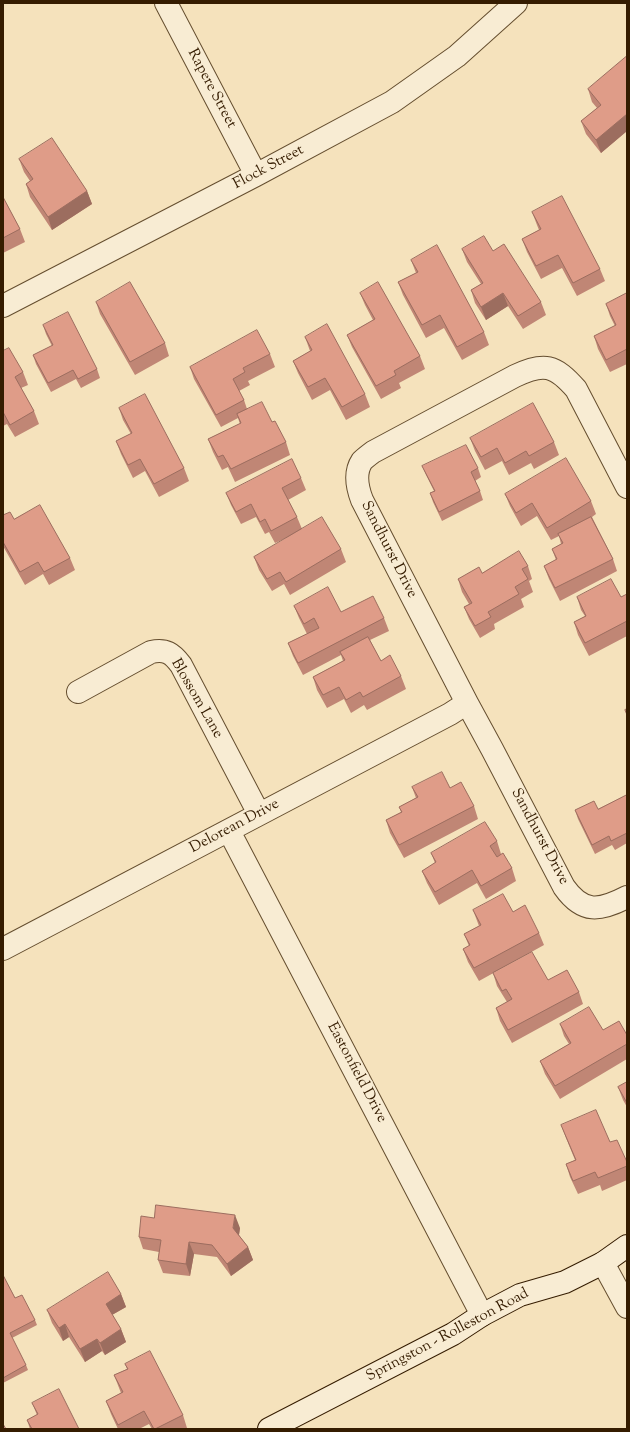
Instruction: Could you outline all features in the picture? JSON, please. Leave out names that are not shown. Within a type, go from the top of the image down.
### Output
[{"type":"street","name":"Rapere Street","points":[[166,3],[256,175]]},
{"type":"street","name":"Flock Street","points":[[3,306],[256,175],[392,102],[457,56],[516,3]]},
{"type":"street","name":"Sandhurst Drive","points":[[627,487],[576,389],[557,371],[544,367],[531,369],[515,376],[372,452],[362,461],[357,474],[357,486],[362,500],[466,703],[492,749],[564,887],[572,899],[585,905],[598,908],[615,903],[627,897]]},
{"type":"street","name":"Blossom Lane","points":[[78,692],[151,652],[159,650],[174,656],[181,665],[259,814]]},
{"type":"street","name":"Delorean Drive","points":[[3,949],[229,831],[443,717],[466,703]]},
{"type":"street","name":"Eastonfield Drive","points":[[229,831],[482,1315]]},
{"type":"street","name":"Springston - Rolleston Road","points":[[269,1429],[453,1334],[482,1315],[520,1295],[565,1282],[603,1263],[627,1246]]},
{"type":"street","points":[[603,1263],[627,1307]]},
{"type":"building","points":[[627,56],[627,114],[596,140],[581,121],[601,105],[588,89]]},
{"type":"building","points":[[52,138],[87,191],[48,217],[26,184],[33,179],[19,159]]},
{"type":"building","points":[[562,196],[600,269],[573,283],[558,255],[536,266],[522,239],[541,229],[532,212]]},
{"type":"building","points":[[3,197],[20,229],[3,238]]},
{"type":"building","points":[[484,236],[493,251],[504,244],[541,302],[518,316],[503,293],[481,307],[471,290],[483,283],[462,249]]},
{"type":"building","points":[[437,245],[484,332],[457,347],[440,315],[422,325],[398,282],[418,272],[411,260]]},
{"type":"building","points":[[130,282],[165,343],[130,362],[96,302]]},
{"type":"building","points":[[378,282],[420,356],[394,371],[396,375],[376,386],[347,335],[375,319],[360,293]]},
{"type":"building","points":[[627,293],[627,349],[606,360],[594,336],[616,325],[606,304]]},
{"type":"building","points":[[68,312],[97,369],[78,379],[73,370],[48,383],[33,355],[53,345],[43,325]]},
{"type":"building","points":[[327,324],[365,394],[342,407],[325,378],[308,387],[293,361],[312,350],[305,337]]},
{"type":"building","points":[[257,330],[270,354],[243,368],[245,372],[233,379],[244,400],[216,415],[190,367]]},
{"type":"building","points":[[9,348],[23,372],[15,377],[34,411],[10,425],[3,412],[3,351]]},
{"type":"building","points":[[145,394],[184,468],[154,484],[140,459],[128,465],[116,441],[132,433],[119,408]]},
{"type":"building","points":[[262,402],[272,422],[275,421],[286,442],[231,469],[223,455],[218,457],[208,439],[241,423],[237,414]]},
{"type":"building","points":[[533,403],[554,442],[529,456],[526,451],[505,463],[497,448],[481,457],[470,438]]},
{"type":"building","points":[[466,445],[478,468],[471,472],[480,491],[439,512],[430,493],[435,491],[422,466]]},
{"type":"building","points":[[566,458],[591,501],[547,528],[532,503],[516,513],[505,494]]},
{"type":"building","points":[[292,459],[301,478],[282,488],[297,517],[271,531],[265,519],[260,522],[251,504],[236,512],[226,493]]},
{"type":"building","points":[[40,505],[70,558],[44,572],[38,562],[20,572],[3,542],[3,515],[10,512],[14,519]]},
{"type":"building","points":[[322,517],[341,549],[286,582],[280,572],[267,579],[254,557]]},
{"type":"building","points":[[591,517],[613,559],[555,588],[544,566],[557,559],[552,549],[563,543],[558,534]]},
{"type":"building","points":[[519,551],[528,566],[522,569],[528,579],[515,587],[519,594],[488,612],[491,617],[475,626],[464,607],[472,603],[458,579],[479,567],[482,573]]},
{"type":"building","points":[[611,579],[621,597],[627,594],[627,621],[585,643],[574,622],[586,616],[577,597]]},
{"type":"building","points":[[328,587],[341,612],[373,596],[384,618],[298,663],[288,643],[319,628],[314,618],[304,624],[294,606]]},
{"type":"building","points":[[368,637],[381,661],[390,655],[401,676],[363,697],[360,692],[346,700],[339,687],[323,695],[313,677],[345,660],[340,652]]},
{"type":"building","points":[[442,772],[450,788],[461,782],[474,806],[399,845],[386,820],[402,812],[399,807],[418,797],[412,787]]},
{"type":"building","points":[[627,795],[627,833],[611,841],[609,836],[592,845],[575,810],[594,801],[598,809]]},
{"type":"building","points":[[485,822],[497,841],[490,846],[497,857],[503,853],[512,868],[481,886],[472,870],[435,892],[422,871],[436,862],[431,853]]},
{"type":"building","points":[[503,894],[513,912],[525,905],[539,933],[474,968],[463,949],[470,945],[464,934],[481,925],[473,910]]},
{"type":"building","points":[[532,952],[548,980],[567,970],[579,992],[508,1030],[496,1008],[512,999],[506,989],[502,991],[493,973]]},
{"type":"building","points":[[589,1007],[603,1030],[619,1021],[627,1035],[627,1044],[555,1086],[540,1061],[571,1043],[560,1024]]},
{"type":"building","points":[[627,1082],[627,1103],[618,1087]]},
{"type":"building","points":[[596,1110],[610,1142],[617,1140],[627,1162],[627,1166],[598,1178],[595,1172],[573,1181],[566,1164],[576,1160],[561,1125]]},
{"type":"building","points":[[156,1205],[235,1215],[233,1228],[248,1247],[227,1264],[212,1245],[189,1242],[186,1264],[158,1260],[161,1240],[139,1237],[141,1216],[154,1218]]},
{"type":"building","points":[[108,1272],[121,1294],[106,1304],[121,1329],[100,1343],[97,1339],[80,1349],[65,1324],[59,1328],[47,1310]]},
{"type":"building","points":[[3,1275],[15,1298],[22,1295],[35,1320],[10,1333],[26,1365],[3,1378]]},
{"type":"building","points":[[150,1351],[183,1415],[154,1429],[144,1411],[118,1425],[106,1401],[123,1392],[114,1375],[128,1369],[125,1364]]},
{"type":"building","points":[[59,1389],[79,1429],[32,1429],[27,1420],[38,1414],[32,1403]]}]
